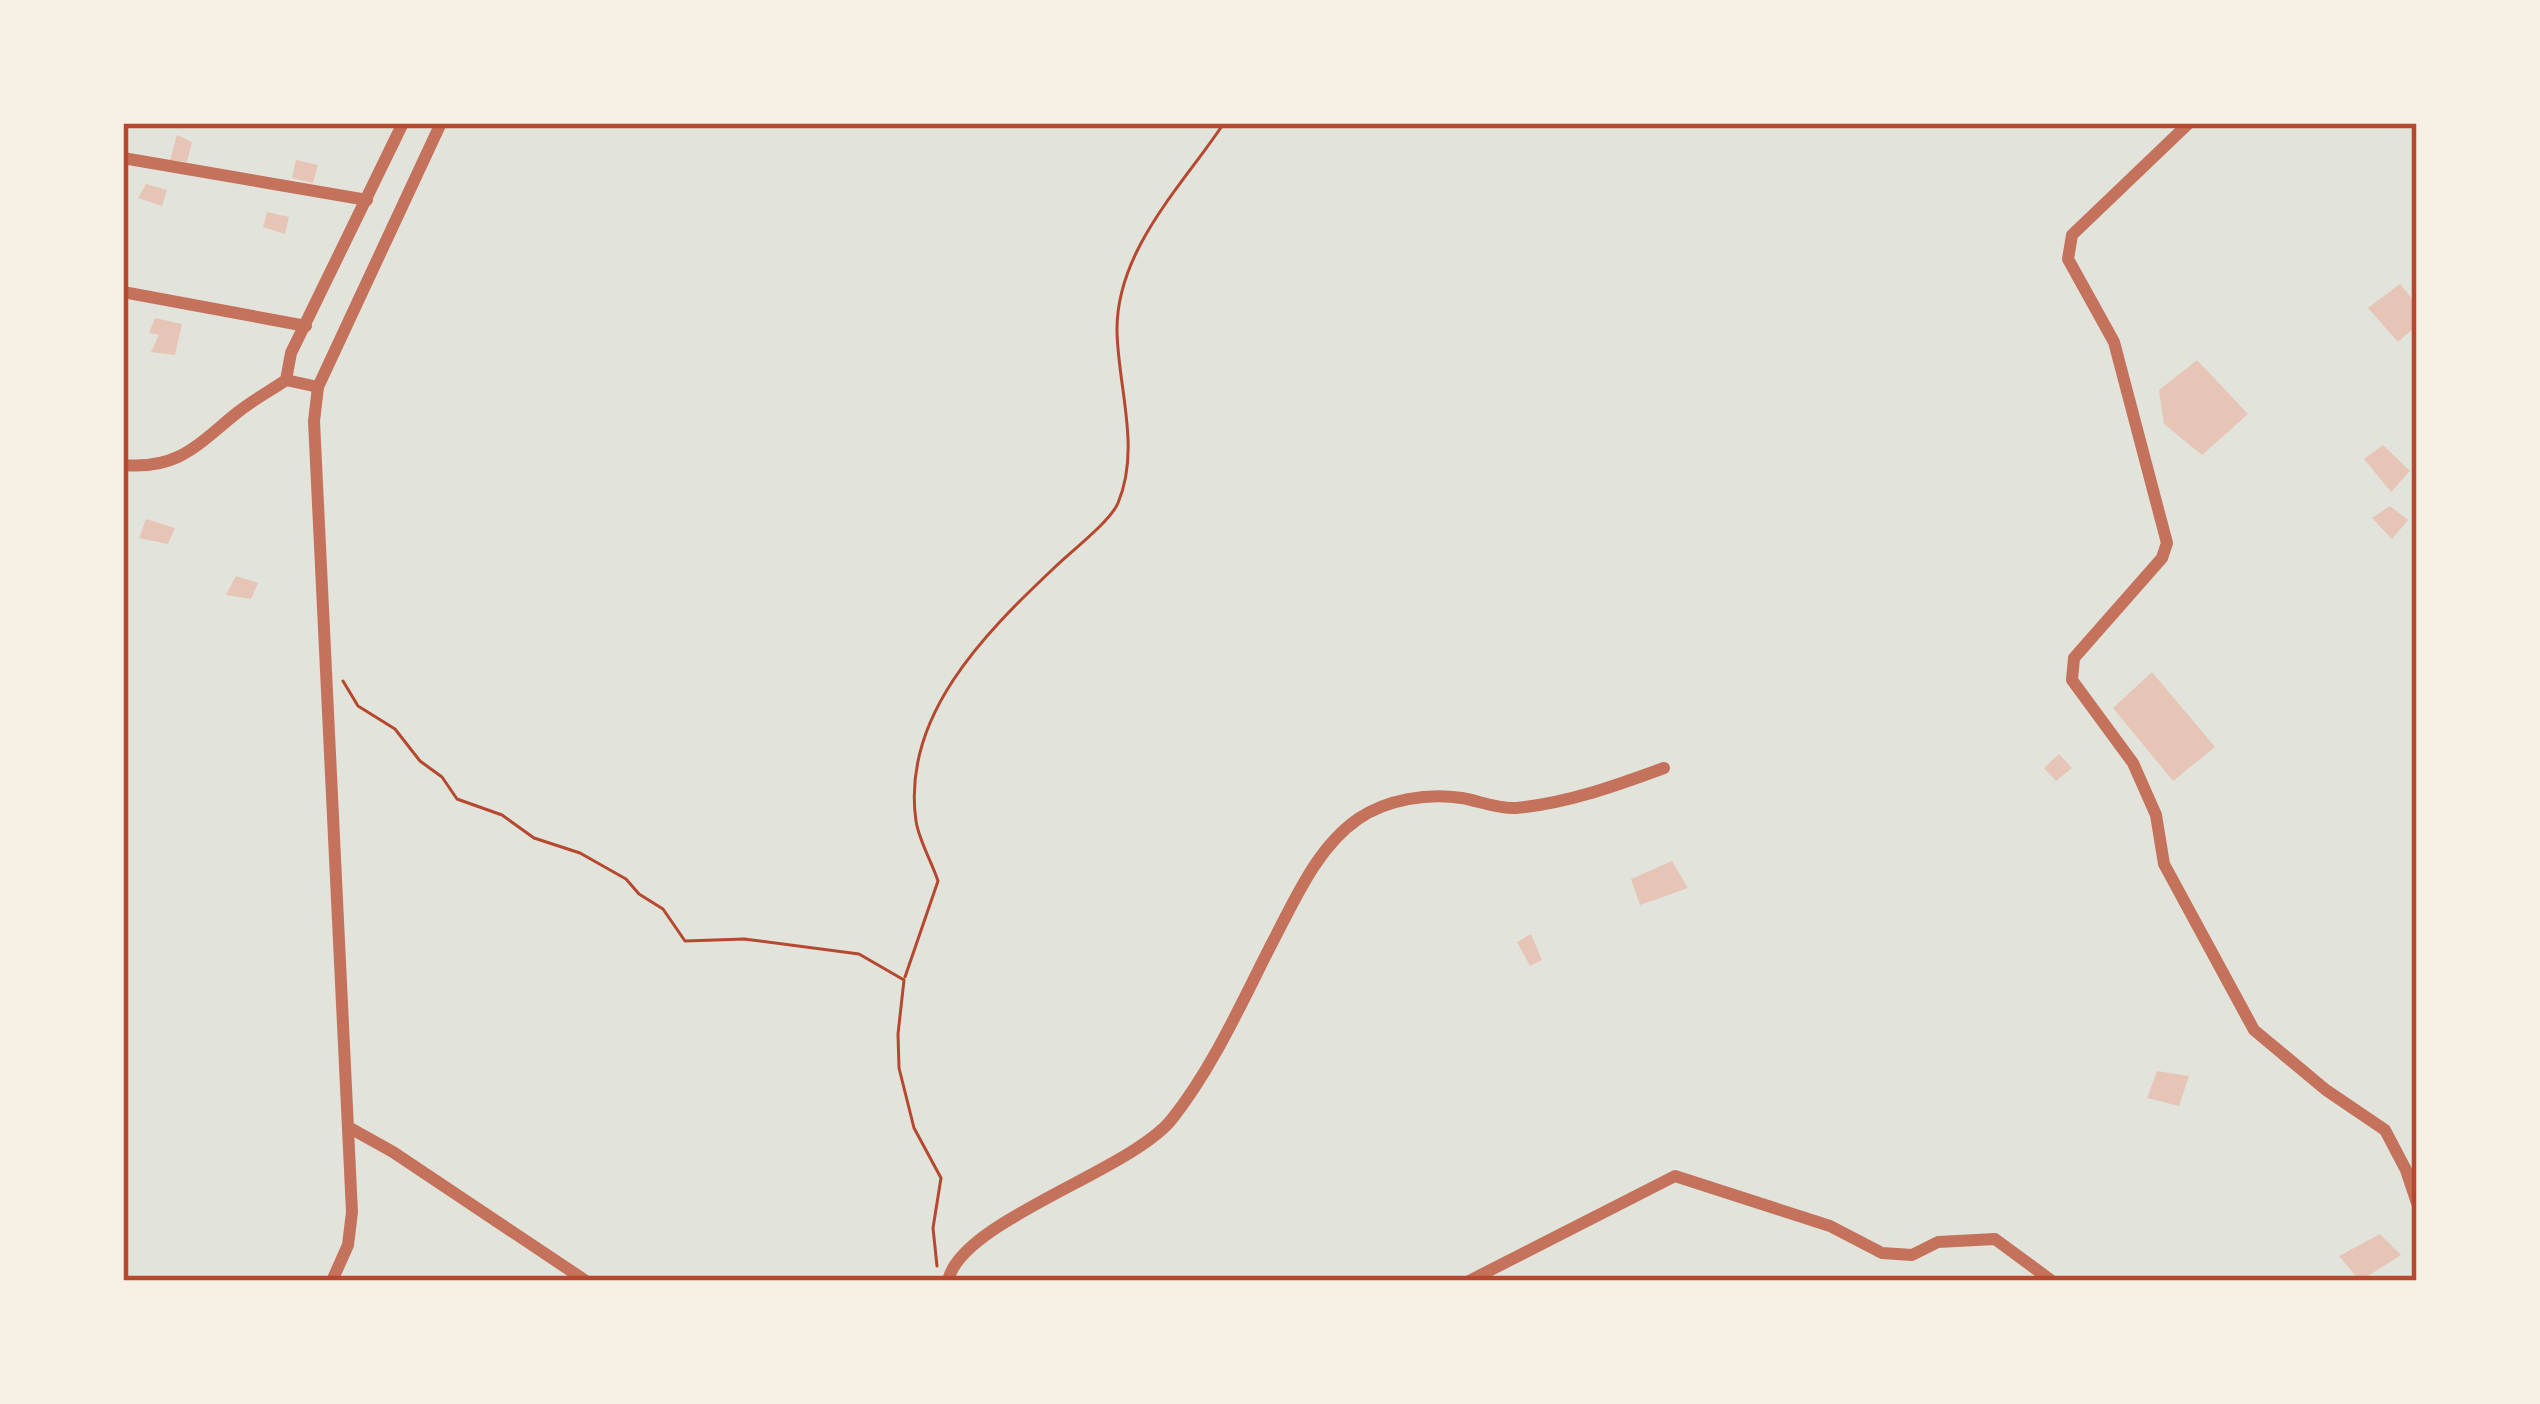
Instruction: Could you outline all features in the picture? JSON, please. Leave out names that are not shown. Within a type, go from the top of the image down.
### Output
[{"type":"street","points":[[123,465],[165,465],[202,444],[286,380],[291,353],[403,123]]},
{"type":"street","points":[[332,1281],[348,1245],[352,1212],[314,422],[318,387],[441,123]]},
{"type":"street","points":[[2188,123],[2072,236],[2068,259],[2114,342],[2167,543],[2162,558],[2074,658],[2072,680],[2133,763],[2156,815],[2164,864],[2254,1030],[2326,1090],[2385,1130],[2417,1203]]},
{"type":"street","points":[[123,158],[367,200]]},
{"type":"street","points":[[123,292],[306,326]]},
{"type":"street","points":[[286,380],[318,387]]},
{"type":"street","points":[[945,1281],[951,1267],[992,1231],[1117,1159],[1170,1122],[1225,1035],[1310,871],[1356,820],[1400,799],[1456,797],[1510,809],[1587,796],[1664,768]]},
{"type":"street","points":[[350,1128],[586,1281]]},
{"type":"street","points":[[1469,1281],[1675,1176],[1829,1226],[1882,1252],[1912,1255],[1938,1242],[1995,1239],[2052,1281]]},
{"type":"path","points":[[945,1281],[937,1265],[933,1228],[941,1178],[914,1128],[899,1068],[904,980],[938,881],[917,829],[914,767],[956,674],[990,628],[1117,508],[1128,462],[1120,305],[1159,213],[1224,123]]},
{"type":"path","points":[[326,662],[358,706],[395,729],[457,799],[502,815],[535,838],[580,853],[626,879],[663,909],[685,941],[745,939],[859,954],[904,980]]},
{"type":"shaded area","points":[[123,123],[2417,123],[2417,1281],[123,1281]]},
{"type":"building","points":[[177,135],[192,142],[187,162],[170,160]]},
{"type":"building","points":[[296,160],[318,165],[313,183],[292,178]]},
{"type":"building","points":[[146,184],[167,190],[162,206],[138,198]]},
{"type":"building","points":[[267,212],[289,217],[285,234],[263,227]]},
{"type":"building","points":[[2400,284],[2417,305],[2417,325],[2398,342],[2368,308]]},
{"type":"building","points":[[155,318],[182,324],[175,355],[151,352],[159,335],[149,333]]},
{"type":"building","points":[[2197,360],[2248,414],[2202,455],[2164,424],[2159,390]]},
{"type":"building","points":[[2383,445],[2410,471],[2391,492],[2364,459]]},
{"type":"building","points":[[2390,506],[2408,520],[2392,539],[2372,518]]},
{"type":"building","points":[[146,519],[175,528],[168,544],[139,538]]},
{"type":"building","points":[[236,576],[258,583],[251,599],[226,595]]},
{"type":"building","points":[[2152,672],[2215,747],[2173,781],[2113,708]]},
{"type":"building","points":[[2059,754],[2072,768],[2056,781],[2044,768]]},
{"type":"building","points":[[1672,861],[1688,888],[1640,905],[1631,879]]},
{"type":"building","points":[[1531,934],[1542,960],[1530,966],[1517,942]]},
{"type":"building","points":[[2157,1071],[2189,1076],[2179,1106],[2147,1098]]},
{"type":"building","points":[[2380,1234],[2401,1255],[2360,1281],[2339,1256]]}]
